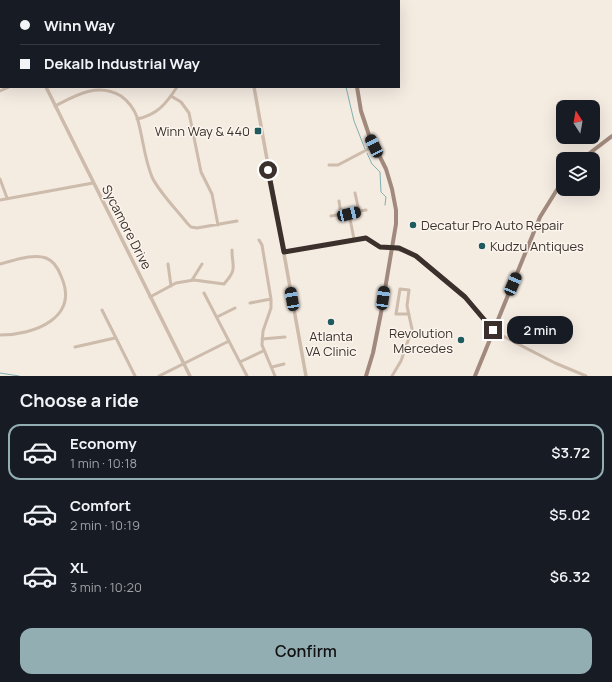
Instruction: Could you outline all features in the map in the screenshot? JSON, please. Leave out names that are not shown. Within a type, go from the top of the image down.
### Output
[{"type":"main road","points":[[357,88],[363,117],[374,146],[386,169],[392,189],[396,217],[392,248],[373,353],[366,376]]},
{"type":"main road","points":[[591,152],[612,136]]},
{"type":"main road","points":[[475,376],[540,218],[556,192]]},
{"type":"street","name":"Sycamore Drive","points":[[46,88],[190,376]]},
{"type":"street","points":[[137,119],[150,116],[159,111],[176,88]]},
{"type":"street","points":[[254,88],[306,376]]},
{"type":"street","points":[[55,106],[86,91],[103,90],[124,98],[132,107],[137,119],[153,179],[184,220],[194,228],[237,221]]},
{"type":"street","points":[[171,96],[181,102],[189,113],[201,172],[212,194],[218,224]]},
{"type":"street","points":[[329,165],[338,165],[374,146]]},
{"type":"street","points":[[0,179],[7,198]]},
{"type":"street","points":[[0,200],[93,183]]},
{"type":"street","points":[[355,193],[358,211]]},
{"type":"street","points":[[339,201],[342,215]]},
{"type":"street","points":[[332,216],[366,210]]},
{"type":"street","points":[[349,214],[354,239]]},
{"type":"street","points":[[284,252],[366,238],[380,247],[410,252],[423,261],[471,303],[493,330],[555,363],[586,376]]},
{"type":"street","points":[[259,240],[262,245],[271,298],[271,308],[262,339],[263,350],[275,376]]},
{"type":"street","points":[[150,297],[176,283],[192,280],[224,284],[231,276],[234,267],[232,250]]},
{"type":"street","points":[[0,264],[38,257],[46,258],[57,267],[66,288],[66,295],[65,303],[59,314],[45,325],[25,332],[0,335]]},
{"type":"street","points":[[168,264],[171,286]]},
{"type":"street","points":[[192,280],[202,264]]},
{"type":"street","points":[[392,376],[401,361],[412,329],[409,314],[407,306],[409,290],[400,289],[396,314],[409,314]]},
{"type":"street","points":[[204,293],[247,376]]},
{"type":"street","points":[[250,303],[271,298]]},
{"type":"street","points":[[217,317],[235,308]]},
{"type":"street","points":[[102,310],[135,376]]},
{"type":"street","points":[[262,339],[285,337]]},
{"type":"street","points":[[75,347],[115,338]]},
{"type":"street","points":[[159,376],[229,341]]},
{"type":"street","points":[[240,362],[263,350]]},
{"type":"street","points":[[272,367],[284,364]]},
{"type":"waterway","points":[[346,88],[354,121],[365,149]]},
{"type":"waterway","points":[[367,153],[372,164],[380,172],[381,192],[386,197],[385,205]]},
{"type":"waterway","points":[[0,373],[19,376]]},
{"type":"place","name":"Winn Way & 440","points":[[258,131]]},
{"type":"place","name":"Decatur Pro Auto Repair","points":[[413,225]]},
{"type":"place","name":"Kudzu Antiques","points":[[482,246]]},
{"type":"place","name":"Atlanta VA Clinic","points":[[331,322]]},
{"type":"place","name":"Revolution Mercedes","points":[[461,340]]},
{"type":"route","points":[[268,170],[284,252],[366,238],[380,247],[399,248],[410,252],[460,292],[479,311],[493,330]]}]
